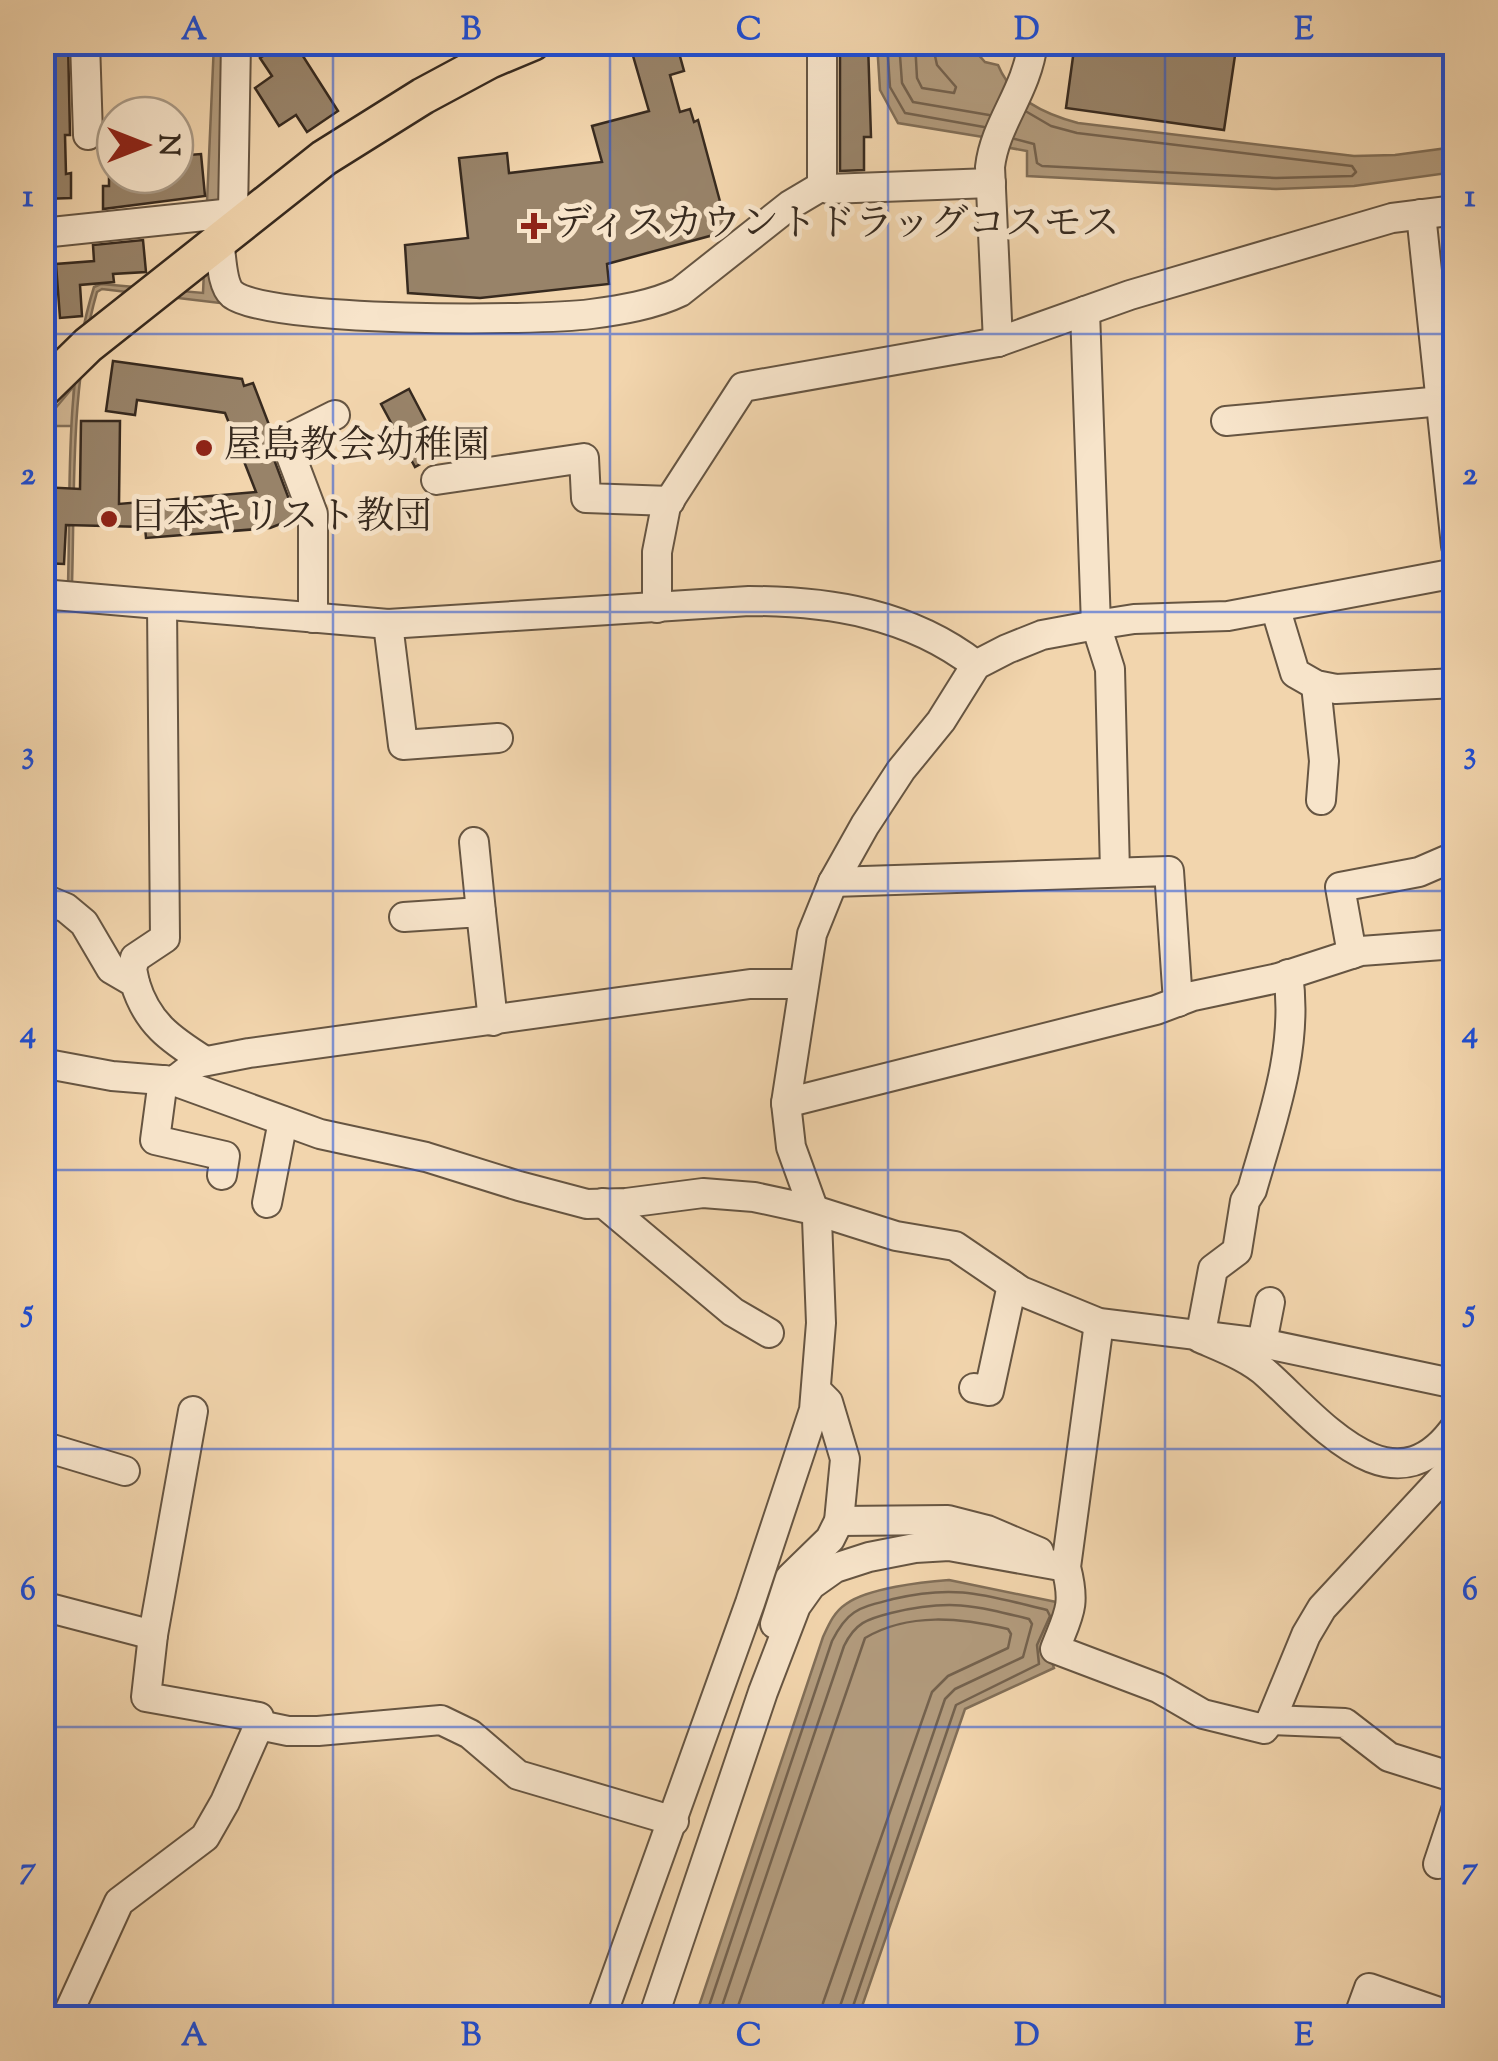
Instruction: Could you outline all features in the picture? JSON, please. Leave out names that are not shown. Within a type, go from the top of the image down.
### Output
[{"type":"main road","points":[[42,390],[88,345],[231,226],[339,148],[485,52],[532,42]]},
{"type":"street","points":[[84,42],[88,135]]},
{"type":"street","points":[[236,42],[226,283],[232,294],[266,306],[466,319],[590,314],[649,303],[680,292],[790,205],[822,186]]},
{"type":"street","points":[[822,42],[822,186]]},
{"type":"street","points":[[998,342],[993,146],[1030,69],[1033,42]]},
{"type":"street","points":[[822,186],[828,189],[991,183]]},
{"type":"street","points":[[657,608],[657,552],[670,501],[743,388],[998,342],[1130,295],[1392,218],[1456,210]]},
{"type":"street","points":[[1422,214],[1447,357],[1442,402],[1451,444],[1456,546]]},
{"type":"street","points":[[42,233],[231,226]]},
{"type":"street","points":[[1085,311],[1096,625],[1110,669],[1115,872]]},
{"type":"street","points":[[1226,422],[1442,402]]},
{"type":"street","points":[[313,618],[313,514],[284,440],[335,415]]},
{"type":"street","points":[[436,480],[584,458],[586,498],[670,501]]},
{"type":"street","points":[[601,2018],[674,1821],[814,1410],[821,1323],[814,1210],[791,1147],[786,1103],[812,934],[834,882],[901,770],[941,720],[976,666],[1042,635],[1134,619],[1276,610],[1456,573]]},
{"type":"street","points":[[42,594],[388,624],[749,601],[808,601],[866,611],[908,627],[962,654],[976,666]]},
{"type":"street","points":[[162,605],[165,938],[135,958],[132,969],[142,1004],[155,1025],[168,1038],[205,1060]]},
{"type":"street","points":[[1276,610],[1295,673],[1316,685],[1336,689],[1456,683]]},
{"type":"street","points":[[388,624],[403,746],[498,738]]},
{"type":"street","points":[[1316,685],[1324,762],[1321,800]]},
{"type":"street","points":[[474,842],[493,1021]]},
{"type":"street","points":[[1352,954],[1340,888],[1419,872],[1456,856]]},
{"type":"street","points":[[834,882],[1168,870],[1178,1002]]},
{"type":"street","points":[[42,898],[66,908],[84,923],[111,969],[135,982]]},
{"type":"street","points":[[404,917],[481,912]]},
{"type":"street","points":[[786,1103],[1288,974],[1352,954],[1456,944]]},
{"type":"street","points":[[1200,1338],[1213,1269],[1237,1251],[1244,1201],[1252,1190],[1282,1092],[1292,1000],[1288,974]]},
{"type":"street","points":[[222,1175],[225,1156],[154,1140],[169,1080],[205,1060],[750,984],[803,984]]},
{"type":"street","points":[[42,1063],[112,1076],[169,1080],[320,1134],[426,1156],[587,1204],[703,1192],[754,1197],[814,1210],[896,1236],[955,1246],[1012,1285],[1099,1323],[1262,1343],[1456,1384]]},
{"type":"street","points":[[267,1203],[283,1121]]},
{"type":"street","points":[[603,1203],[733,1312],[769,1333]]},
{"type":"street","points":[[974,1388],[990,1391],[1012,1285]]},
{"type":"street","points":[[1262,1343],[1270,1302]]},
{"type":"street","points":[[1099,1323],[1066,1567],[1073,1590],[1072,1605],[1055,1649],[1158,1688],[1203,1714],[1264,1728],[1322,1608],[1450,1470],[1456,1456]]},
{"type":"street","points":[[1200,1338],[1266,1372],[1295,1404],[1368,1458],[1396,1466],[1430,1456],[1456,1426]]},
{"type":"street","points":[[763,1692],[761,1678],[790,1578],[830,1539],[839,1521],[845,1460],[828,1402],[816,1390]]},
{"type":"street","points":[[69,2018],[119,1902],[205,1837],[225,1802],[258,1724],[259,1717],[146,1697],[193,1411]]},
{"type":"street","points":[[42,1446],[126,1471]]},
{"type":"street","points":[[839,1521],[948,1520],[987,1530],[1052,1557],[1066,1567]]},
{"type":"street","points":[[652,2018],[763,1692],[796,1606],[811,1586],[836,1568],[915,1548],[949,1546],[1066,1567]]},
{"type":"street","points":[[42,1606],[154,1636]]},
{"type":"street","points":[[258,1724],[288,1732],[441,1720],[470,1734],[518,1774],[674,1821]]},
{"type":"street","points":[[1271,1720],[1344,1723],[1390,1757],[1456,1778]]},
{"type":"street","points":[[1438,1864],[1456,1810]]},
{"type":"street","points":[[1358,2018],[1369,1988],[1456,2018]]},
{"type":"shaded area","points":[[74,386],[73,426],[43,426],[43,423]]},
{"type":"water","points":[[214,43],[228,43],[225,177],[216,296],[220,303],[102,289],[97,292],[78,400],[72,584],[68,584],[73,397],[84,323],[94,287],[101,284],[203,293]]},
{"type":"water","points":[[877,43],[968,43],[985,62],[998,65],[1020,96],[1053,115],[1078,123],[1354,156],[1455,147],[1455,172],[1354,186],[1276,189],[1027,176],[1027,151],[999,146],[983,137],[898,123],[880,90]]},
{"type":"water","points":[[949,1580],[1066,1604],[1047,1647],[1054,1668],[965,1709],[858,2018],[695,2018],[832,1619],[846,1604],[868,1594]]},
{"type":"building","points":[[42,42],[68,42],[70,135],[65,135],[71,198],[44,199]]},
{"type":"building","points":[[285,42],[294,42],[338,111],[307,132],[296,115],[279,126],[255,88],[272,76],[260,58]]},
{"type":"building","points":[[629,42],[676,42],[684,71],[670,75],[680,112],[690,109],[694,122],[698,120],[728,231],[607,264],[609,284],[480,298],[408,293],[405,245],[468,238],[459,158],[507,153],[509,173],[602,162],[592,126],[649,111]]},
{"type":"building","points":[[1075,42],[1237,42],[1224,130],[1066,108]]},
{"type":"building","points":[[840,43],[868,43],[871,137],[864,137],[864,170],[840,171]]},
{"type":"building","points":[[195,154],[201,154],[205,196],[103,209],[103,195],[195,195]]},
{"type":"building","points":[[143,240],[146,272],[113,274],[114,282],[80,285],[82,316],[60,318],[56,264],[94,261],[93,245]]},
{"type":"building","points":[[113,361],[242,379],[244,386],[253,383],[271,430],[269,446],[296,518],[270,528],[146,538],[145,527],[66,525],[64,564],[42,563],[42,487],[80,489],[81,421],[120,421],[119,504],[256,492],[225,413],[137,400],[135,415],[106,411]]},
{"type":"building","points":[[409,389],[442,452],[415,467],[381,404]]},
{"type":"place","name":"ディスカウントドラッグコスモス","points":[[534,226]]},
{"type":"place","name":"屋島教会幼稚園","points":[[204,448]]},
{"type":"place","name":"日本キリスト教団","points":[[109,519]]}]
